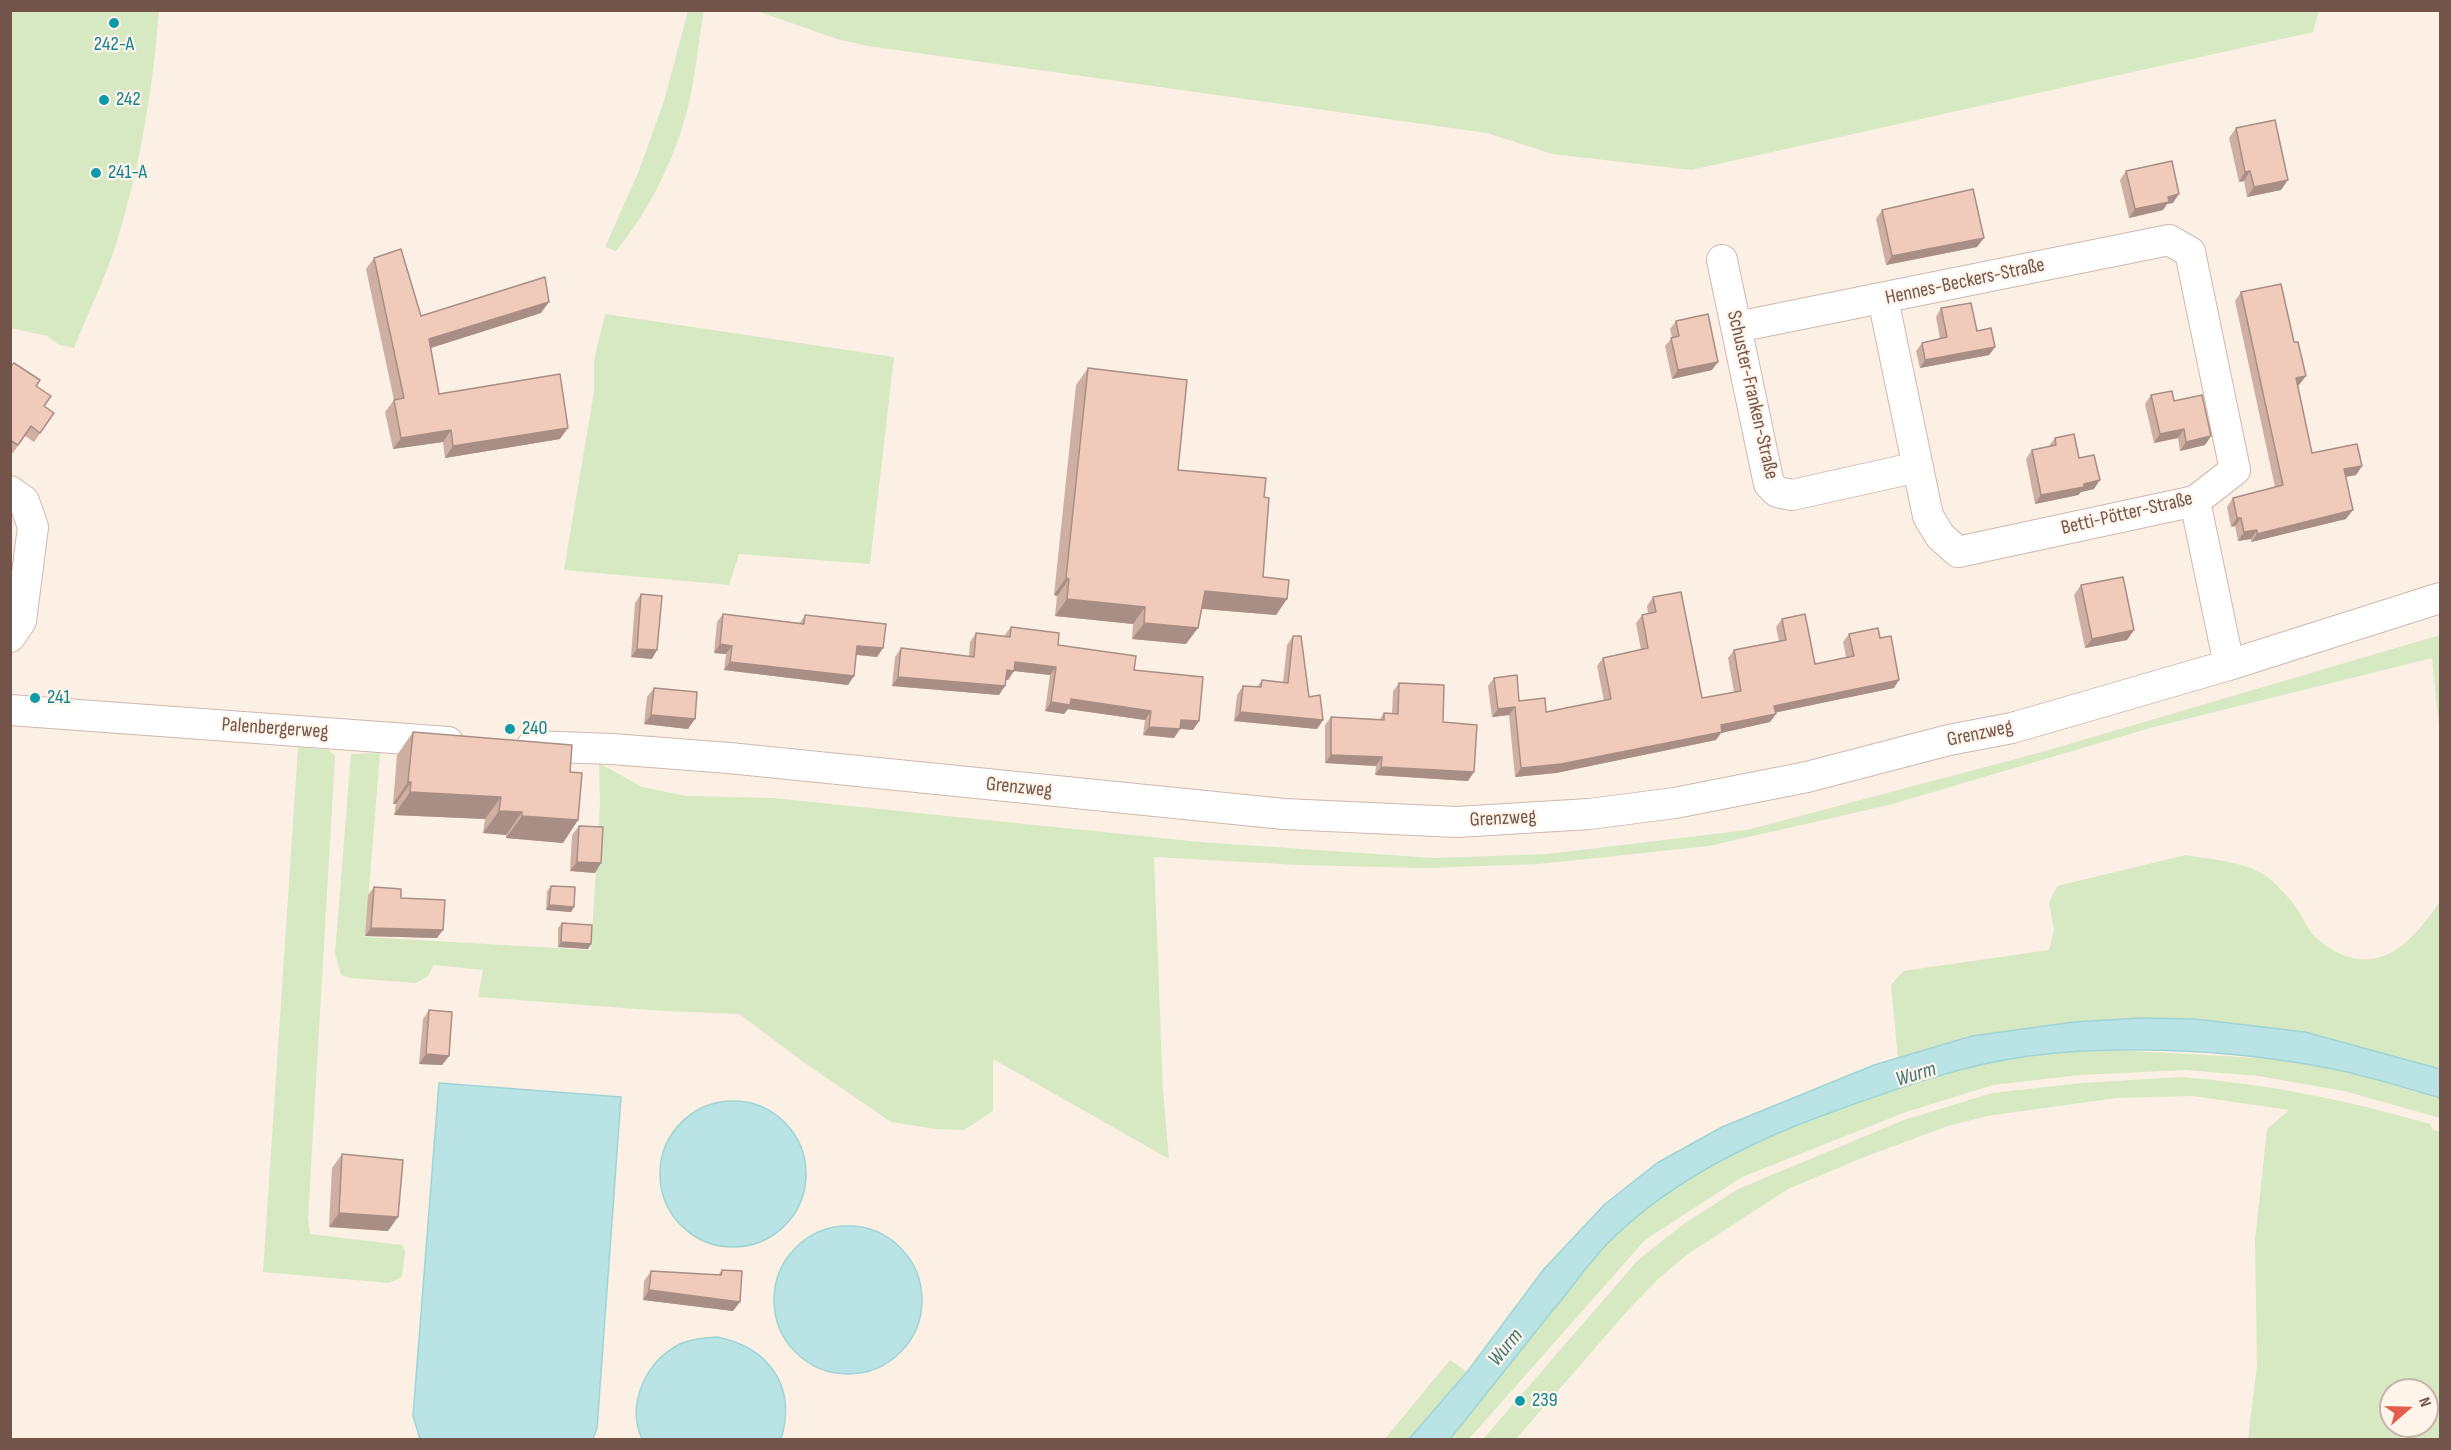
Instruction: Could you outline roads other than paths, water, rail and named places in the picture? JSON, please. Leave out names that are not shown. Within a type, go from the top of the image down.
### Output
[{"type":"street","name":"Hennes-Beckers-Straße","points":[[1737,327],[2169,240],[2190,252]]},
{"type":"street","name":"Betti-Pötter-Straße","points":[[1918,467],[1928,516],[1940,536],[1958,552],[2195,501],[2235,470],[2190,252]]},
{"type":"street","name":"Schuster-Franken-Straße","points":[[1722,260],[1769,484],[1777,492],[1792,495],[1918,467]]},
{"type":"street","points":[[1883,299],[1918,467]]},
{"type":"street","points":[[10,491],[24,501],[33,527],[21,621],[10,637]]},
{"type":"street","points":[[2195,501],[2229,664]]},
{"type":"street","name":"Grenzweg","points":[[540,747],[729,758],[1284,814],[1457,822],[1589,814],[1676,803],[1807,777],[1949,740],[2012,728],[2229,664],[2440,598]]},
{"type":"street","name":"Palenbergerweg","points":[[10,710],[540,747]]},
{"type":"water","name":"Wurm","points":[[2141,1018],[2195,1019],[2305,1032],[2440,1069],[2440,1098],[2359,1075],[2310,1065],[2230,1054],[2147,1050],[2067,1052],[2029,1056],[1979,1065],[1905,1087],[1771,1136],[1712,1166],[1656,1201],[1600,1252],[1450,1439],[1409,1439],[1467,1372],[1544,1269],[1605,1204],[1657,1163],[1722,1127],[1874,1065],[1972,1036],[2074,1022]]},
{"type":"water","points":[[439,1083],[621,1097],[597,1428],[593,1439],[420,1439],[413,1416]]},
{"type":"water","points":[[733,1101],[761,1107],[773,1113],[784,1123],[794,1134],[800,1146],[806,1174],[800,1202],[794,1214],[784,1225],[773,1235],[761,1241],[733,1247],[705,1241],[693,1235],[682,1225],[672,1214],[666,1202],[660,1174],[666,1146],[672,1134],[682,1123],[693,1113],[705,1107]]},
{"type":"water","points":[[848,1226],[876,1231],[901,1247],[917,1272],[922,1300],[917,1328],[901,1353],[876,1369],[848,1374],[820,1369],[795,1353],[779,1328],[774,1300],[779,1272],[795,1247],[820,1231]]},
{"type":"water","points":[[717,1337],[751,1350],[774,1372],[785,1403],[785,1420],[781,1439],[642,1439],[636,1412],[638,1398],[642,1385],[657,1361],[680,1344]]},
{"type":"place","name":"242-A","points":[[114,23]]},
{"type":"place","name":"242","points":[[104,100]]},
{"type":"place","name":"241-A","points":[[96,173]]},
{"type":"place","name":"241","points":[[35,698]]},
{"type":"place","name":"240","points":[[510,729]]},
{"type":"place","name":"239","points":[[1520,1401]]}]
